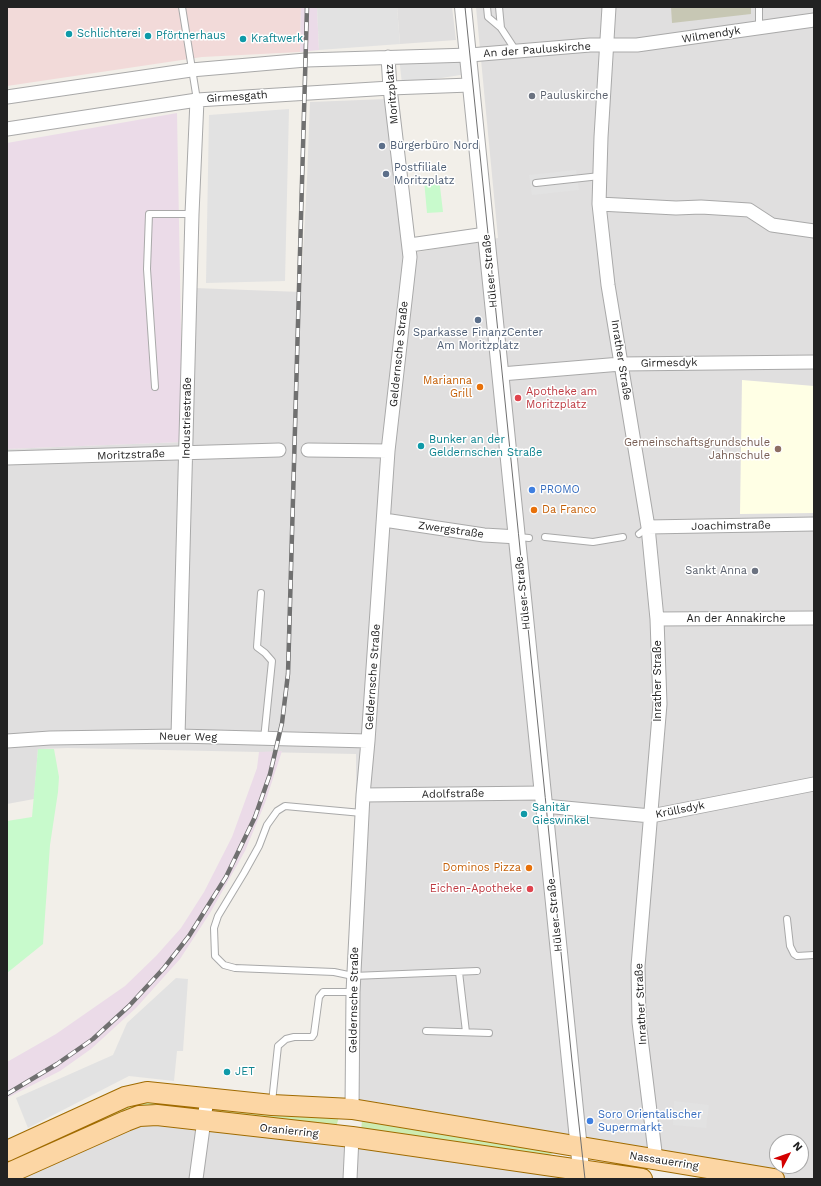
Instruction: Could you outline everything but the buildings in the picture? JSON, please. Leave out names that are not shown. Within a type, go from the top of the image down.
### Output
[{"type":"main road","points":[[7,1151],[125,1097],[147,1092],[272,1105],[352,1109],[579,1147]]},
{"type":"main road","name":"Oranierring","points":[[7,1174],[139,1116],[157,1115],[352,1137],[582,1175]]},
{"type":"main road","name":"Nassauerring","points":[[579,1147],[774,1179]]},
{"type":"main road","name":"Nassauerring","points":[[582,1175],[642,1179]]},
{"type":"street","name":"Hülser Straße","points":[[463,7],[501,374],[523,538],[543,800],[582,1175]]},
{"type":"street","name":"Inrather Straße","points":[[609,7],[599,204],[608,285],[621,364],[657,619],[660,704],[638,966],[640,1022],[656,1160]]},
{"type":"street","name":"Wilmendyk","points":[[607,45],[637,45],[814,20]]},
{"type":"street","name":"An der Pauluskirche","points":[[467,55],[590,45],[607,45]]},
{"type":"street","points":[[7,97],[191,70],[306,60],[467,55]]},
{"type":"street","name":"Moritzplatz","points":[[388,57],[390,88],[410,245]]},
{"type":"street","name":"Girmesgath","points":[[7,129],[197,100],[390,88],[470,85]]},
{"type":"street","name":"Industriestraße","points":[[178,736],[192,214],[197,100]]},
{"type":"street","points":[[599,204],[749,210],[772,224],[814,231]]},
{"type":"street","points":[[410,245],[486,234]]},
{"type":"street","name":"Geldernsche Straße","points":[[352,1109],[352,992],[363,795],[388,451],[410,257],[410,245]]},
{"type":"street","name":"Girmesdyk","points":[[501,374],[621,364],[814,362]]},
{"type":"street","name":"Moritzstraße","points":[[7,458],[279,450]]},
{"type":"street","points":[[308,450],[388,451]]},
{"type":"street","name":"Zwergstraße","points":[[384,520],[484,535],[523,538]]},
{"type":"street","name":"Joachimstraße","points":[[644,531],[814,524]]},
{"type":"street","name":"An der Annakirche","points":[[657,619],[814,618]]},
{"type":"street","name":"Neuer Weg","points":[[7,741],[50,738],[178,736],[368,741]]},
{"type":"street","name":"Krüllsdyk","points":[[543,800],[651,816],[814,784]]},
{"type":"street","name":"Adolfstraße","points":[[363,795],[543,800]]},
{"type":"street","points":[[196,1179],[207,1098]]},
{"type":"street","points":[[350,1179],[352,1137]]},
{"type":"lane","points":[[182,7],[197,100]]},
{"type":"lane","points":[[486,7],[488,17],[501,28],[516,51]]},
{"type":"lane","points":[[499,7],[501,28]]},
{"type":"lane","points":[[759,28],[760,7]]},
{"type":"lane","points":[[536,183],[600,176]]},
{"type":"lane","points":[[155,387],[147,269],[149,214],[192,214]]},
{"type":"lane","points":[[545,537],[592,542],[623,537]]},
{"type":"lane","points":[[262,593],[257,647],[272,661],[264,739]]},
{"type":"lane","points":[[362,813],[285,806],[277,811],[267,825],[259,846],[218,916],[214,928],[215,956],[224,965],[235,968],[334,972],[353,976],[477,971]]},
{"type":"lane","points":[[787,919],[790,946],[794,954],[797,956],[814,955]]},
{"type":"lane","points":[[459,972],[466,1032]]},
{"type":"lane","points":[[272,1105],[278,1046],[286,1039],[294,1037],[312,1037],[314,1034],[319,997],[323,992],[352,992]]},
{"type":"lane","points":[[426,1031],[489,1033]]},
{"type":"shaded area","points":[[7,7],[301,7],[300,52],[202,57],[7,86]]},
{"type":"shaded area","points":[[301,7],[317,7],[319,50],[300,52]]},
{"type":"shaded area","points":[[317,7],[397,7],[400,44],[319,50]]},
{"type":"shaded area","points":[[397,7],[452,7],[456,40],[400,44]]},
{"type":"shaded area","points":[[476,7],[814,7],[814,1179],[777,1179],[357,1105],[356,754],[68,748],[38,749],[34,799],[7,804],[7,449],[183,442],[194,288],[301,292],[310,102],[386,99],[406,254],[498,238]]},
{"type":"shaded area","points":[[671,7],[751,7],[751,14],[672,23]]},
{"type":"shaded area","points":[[464,56],[467,74],[402,84],[399,57]]},
{"type":"shaded area","points":[[289,109],[285,281],[206,283],[209,115]]},
{"type":"shaded area","points":[[177,113],[183,442],[7,449],[7,143]]},
{"type":"shaded area","points":[[576,170],[579,190],[532,195],[529,175]]},
{"type":"shaded area","name":"Gemeinschaftsgrundschule Jahnschule","points":[[742,380],[814,386],[814,513],[740,514]]},
{"type":"shaded area","points":[[282,751],[265,803],[245,851],[210,913],[180,959],[136,1008],[91,1049],[60,1071],[7,1098],[7,1062],[56,1034],[125,986],[156,956],[181,928],[204,892],[232,837],[257,768],[259,752]]},
{"type":"shaded area","points":[[176,978],[188,979],[183,1051],[177,1051],[174,1081],[129,1076],[28,1128],[16,1098],[113,1055],[127,1023]]},
{"type":"shaded area","points":[[674,1101],[709,1105],[706,1128],[673,1125]]},
{"type":"shaded area","points":[[145,1117],[607,1179],[12,1179]]},
{"type":"green space","points":[[439,178],[443,212],[427,213],[424,180]]},
{"type":"green space","points":[[38,749],[54,749],[59,777],[50,845],[43,944],[7,973],[7,821],[32,817]]},
{"type":"green space","points":[[141,1100],[195,1103],[198,1110],[142,1107],[11,1167],[7,1162],[7,1159]]},
{"type":"green space","points":[[219,1105],[339,1117],[336,1127],[217,1116],[216,1110]]},
{"type":"green space","points":[[362,1119],[552,1148],[553,1153],[548,1156],[361,1133]]},
{"type":"tram line","points":[[465,7],[585,1179]]},
{"type":"railway","points":[[7,1094],[57,1064],[93,1039],[129,1006],[164,968],[189,936],[226,877],[255,817],[270,774],[282,723],[288,674],[307,7]]},
{"type":"place","name":"Schlichterei","points":[[69,34]]},
{"type":"place","name":"Pförtnerhaus","points":[[148,36]]},
{"type":"place","name":"Kraftwerk","points":[[243,39]]},
{"type":"place","name":"Pauluskirche","points":[[532,96]]},
{"type":"place","name":"Bürgerbüro Nord","points":[[382,146]]},
{"type":"place","name":"Postfiliale Moritzplatz","points":[[386,174]]},
{"type":"place","name":"Sparkasse FinanzCenter Am Moritzplatz","points":[[478,320]]},
{"type":"place","name":"Marianna Grill","points":[[480,387]]},
{"type":"place","name":"Apotheke am Moritzplatz","points":[[518,398]]},
{"type":"place","name":"Bunker an der Geldernschen Straße","points":[[421,446]]},
{"type":"place","name":"Gemeinschaftsgrundschule Jahnschule","points":[[778,449]]},
{"type":"place","name":"PROMO","points":[[532,490]]},
{"type":"place","name":"Da Franco","points":[[534,510]]},
{"type":"place","name":"Sankt Anna","points":[[755,571]]},
{"type":"place","name":"Sanitär Gieswinkel","points":[[524,814]]},
{"type":"place","name":"Dominos Pizza","points":[[529,868]]},
{"type":"place","name":"Eichen-Apotheke","points":[[530,889]]},
{"type":"place","name":"JET","points":[[227,1072]]},
{"type":"place","name":"Soro Orientalischer Supermarkt","points":[[590,1121]]}]
